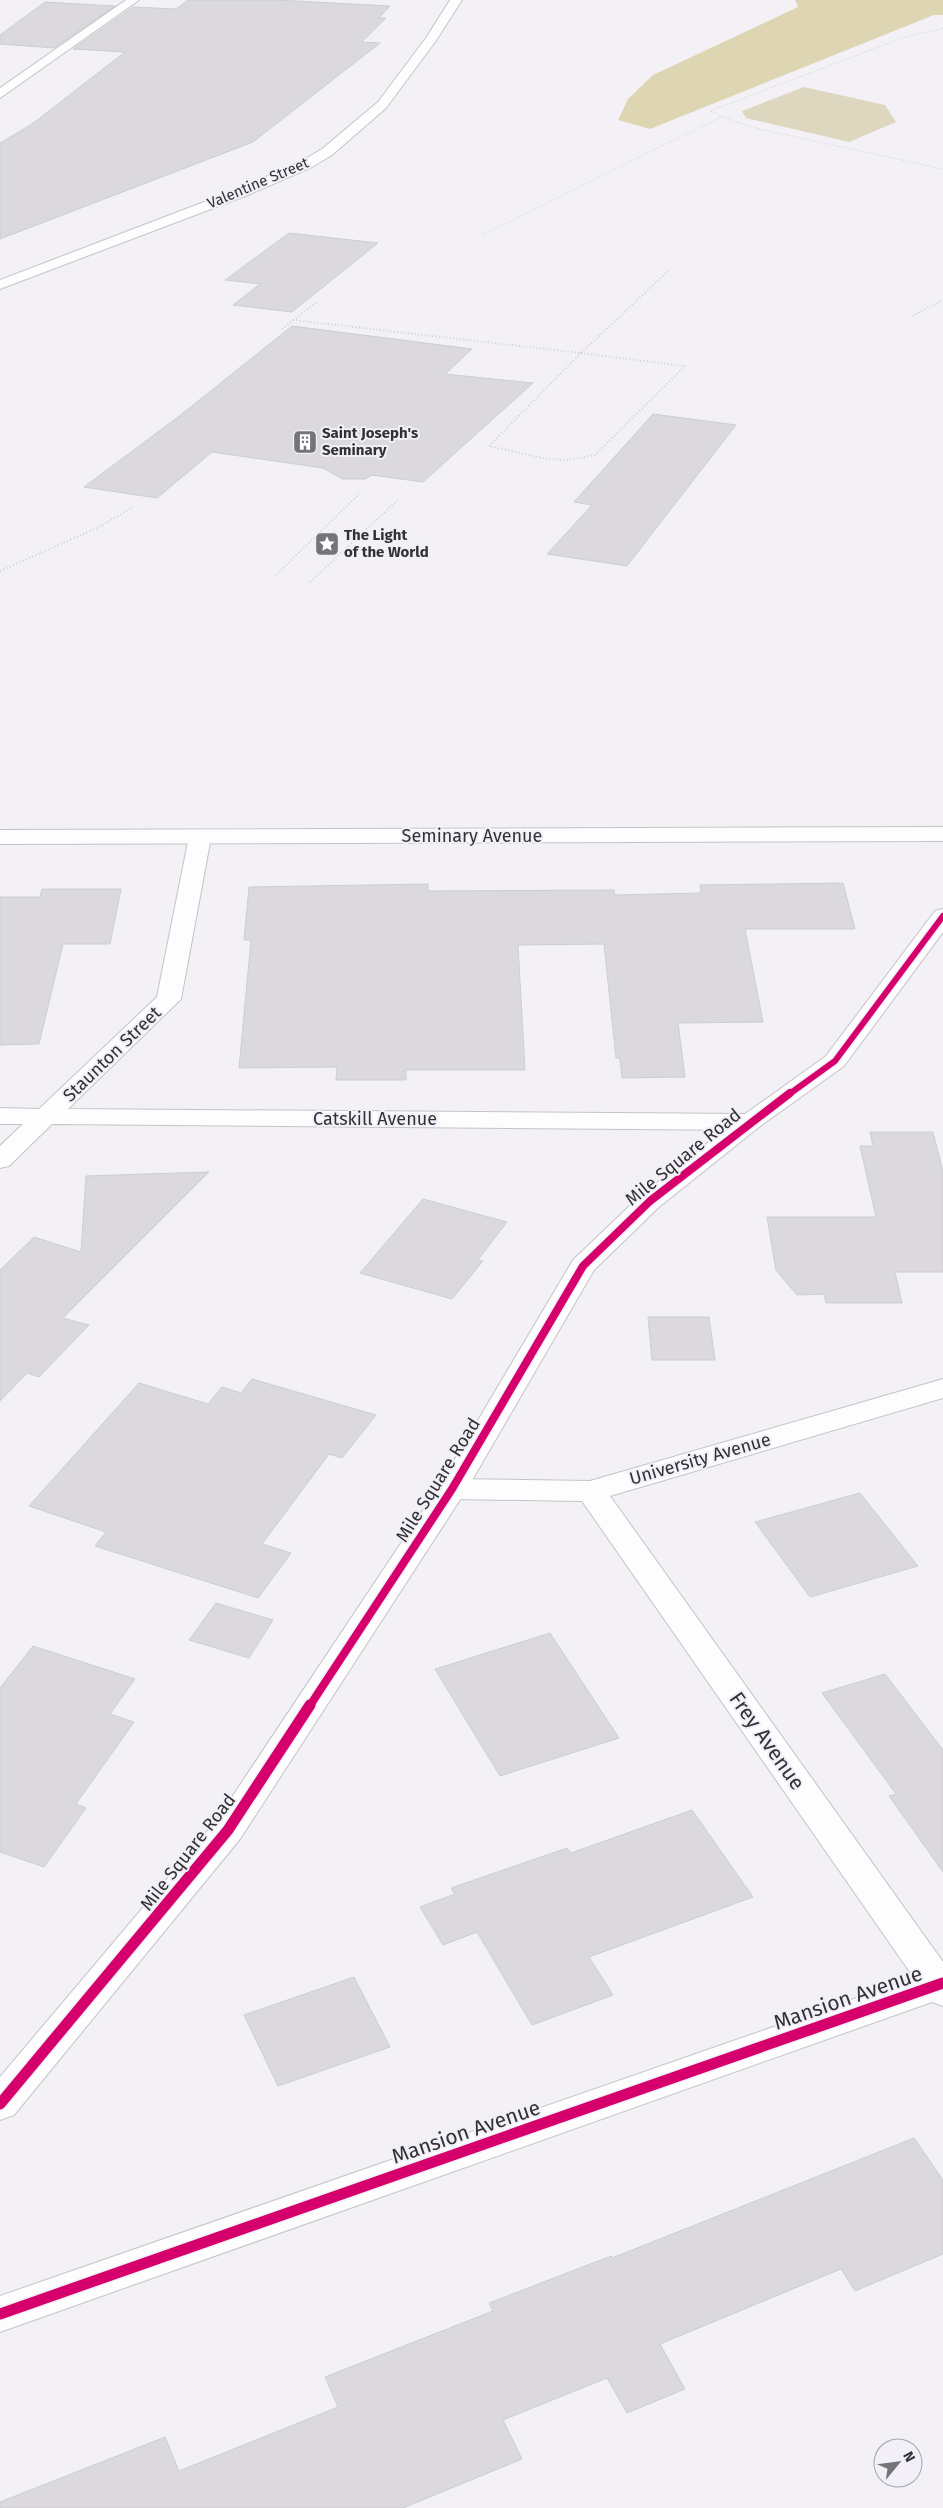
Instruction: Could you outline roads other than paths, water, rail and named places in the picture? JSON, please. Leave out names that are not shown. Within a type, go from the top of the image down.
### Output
[{"type":"street","points":[[0,94],[133,0]]},
{"type":"street","name":"Valentine Street","points":[[0,284],[242,192],[307,164],[327,152],[382,105],[431,40],[456,0]]},
{"type":"street","points":[[0,83],[15,84]]},
{"type":"street","name":"Seminary Avenue","points":[[0,837],[943,834]]},
{"type":"street","name":"Staunton Street","points":[[0,1160],[168,999],[200,837]]},
{"type":"street","name":"Mile Square Road","points":[[0,2104],[228,1830],[452,1489],[583,1266],[650,1201],[750,1122],[835,1061],[943,916]]},
{"type":"street","name":"Catskill Avenue","points":[[0,1116],[750,1122]]},
{"type":"street","name":"University Avenue","points":[[452,1489],[591,1491],[943,1388]]},
{"type":"street","name":"Frey Avenue","points":[[591,1491],[942,1987]]},
{"type":"street","name":"Mansion Avenue","points":[[0,2314],[942,1987]]},
{"type":"place","name":"Saint Joseph's Seminary","points":[[305,442]]},
{"type":"place","name":"The Light of the World","points":[[327,544]]}]
